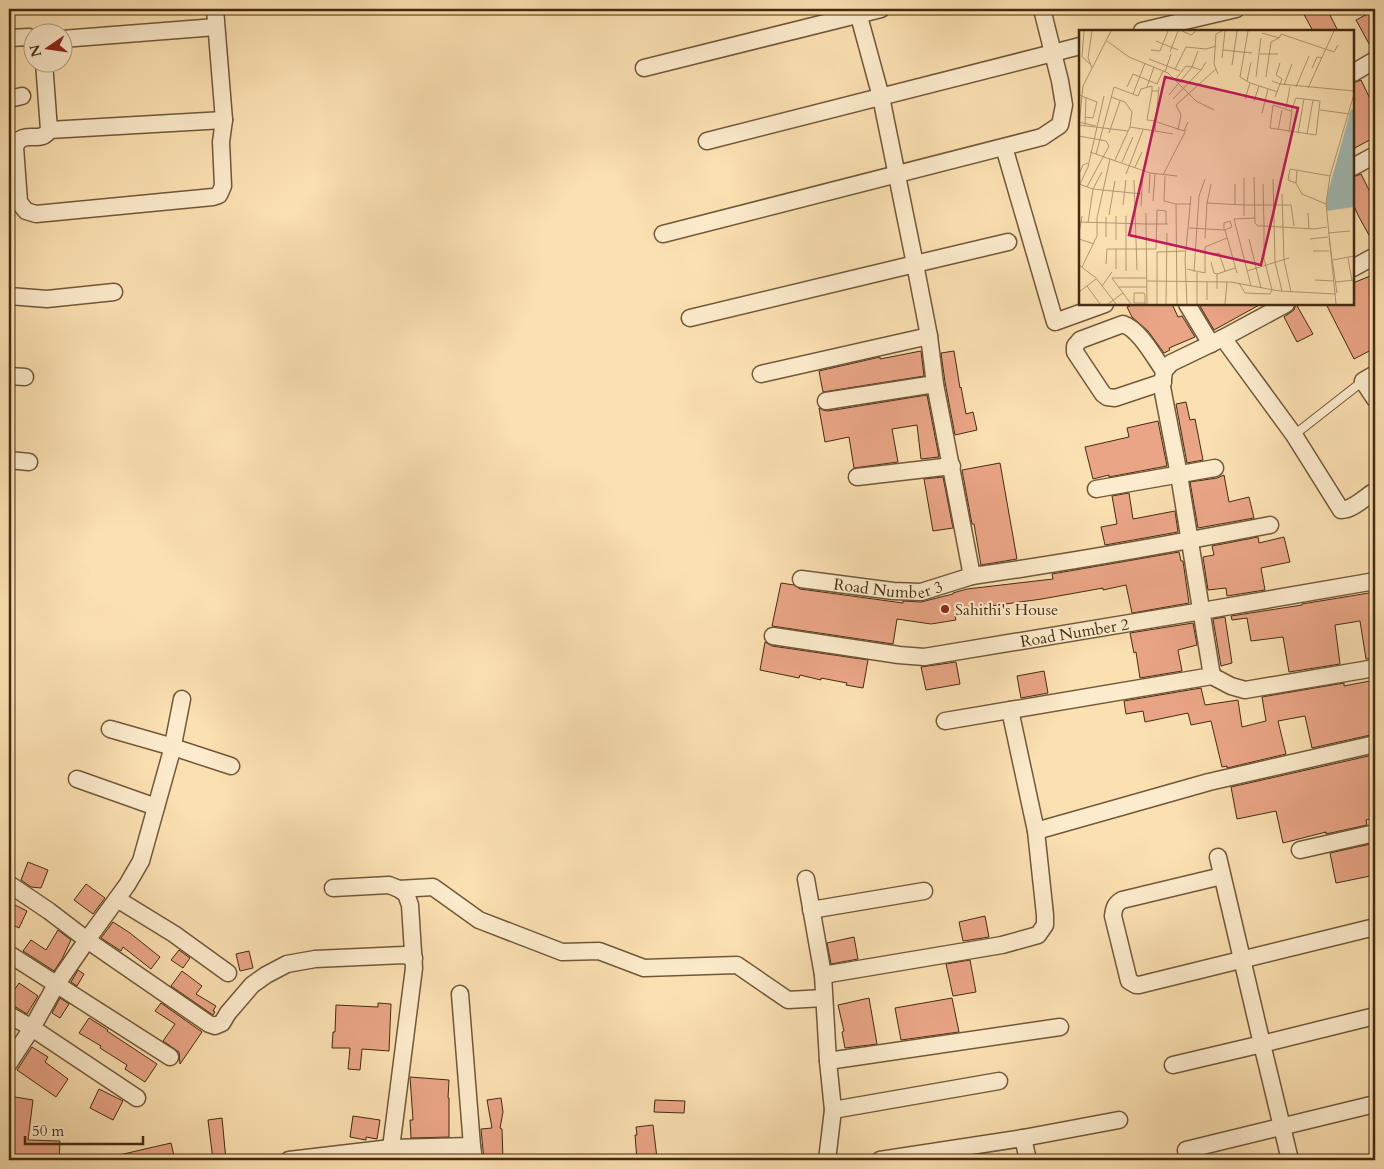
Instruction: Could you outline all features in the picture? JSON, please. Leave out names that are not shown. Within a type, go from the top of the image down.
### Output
[{"type":"street","points":[[45,72],[49,130],[43,136],[21,138],[15,147],[20,202],[26,210],[36,214],[213,198],[219,195],[223,186],[221,142],[224,120],[215,9]]},
{"type":"street","points":[[644,68],[858,11],[881,9]]},
{"type":"street","points":[[663,234],[1042,137],[1060,125],[1064,105],[1042,9]]},
{"type":"street","points":[[1146,30],[1236,9]]},
{"type":"street","points":[[858,11],[881,97],[898,175],[929,336],[935,384],[972,576]]},
{"type":"street","points":[[72,38],[216,27]]},
{"type":"street","points":[[9,38],[22,37]]},
{"type":"street","points":[[707,141],[1079,46]]},
{"type":"street","points":[[1354,72],[1375,60]]},
{"type":"street","points":[[49,130],[224,120]]},
{"type":"street","points":[[1004,147],[1055,322],[1103,305]]},
{"type":"street","points":[[1354,166],[1375,155]]},
{"type":"street","points":[[690,318],[1008,242]]},
{"type":"street","points":[[1354,267],[1375,256]]},
{"type":"street","points":[[9,296],[47,299],[114,292]]},
{"type":"street","points":[[1188,305],[1294,435],[1341,510],[1351,508],[1375,491]]},
{"type":"street","points":[[1212,676],[1179,475],[1162,387],[1163,376],[1171,363],[1284,305]]},
{"type":"street","points":[[1123,324],[1130,326],[1136,332],[1163,376],[1115,398],[1107,397],[1103,394],[1075,352],[1075,346],[1080,340],[1123,324]]},
{"type":"street","points":[[761,374],[929,336]]},
{"type":"street","points":[[9,376],[25,377]]},
{"type":"street","points":[[1369,378],[1375,399]]},
{"type":"street","points":[[826,401],[935,384]]},
{"type":"street","points":[[9,460],[29,462]]},
{"type":"street","points":[[857,477],[952,466]]},
{"type":"street","points":[[1096,489],[1215,468]]},
{"type":"street","name":"Road Number 3","points":[[800,579],[893,591],[921,592],[972,576],[1036,567],[1270,525]]},
{"type":"street","name":"Road Number 2","points":[[774,636],[924,657],[1202,612],[1375,581]]},
{"type":"street","points":[[945,721],[1212,676],[1231,686],[1245,690],[1375,668]]},
{"type":"street","points":[[9,1063],[32,1028],[56,985],[117,899],[141,861],[173,747],[182,699]]},
{"type":"street","points":[[823,975],[1002,946],[1038,935],[1045,925],[1045,915],[1036,831],[1010,710]]},
{"type":"street","points":[[110,729],[231,766]]},
{"type":"street","points":[[1036,831],[1208,782],[1375,744]]},
{"type":"street","points":[[77,778],[156,808]]},
{"type":"street","points":[[1300,850],[1375,833]]},
{"type":"street","points":[[1218,857],[1290,1160]]},
{"type":"street","points":[[1222,876],[1117,902],[1113,916],[1129,981],[1139,985],[1375,927]]},
{"type":"street","points":[[806,879],[823,975],[833,1110],[827,1160]]},
{"type":"street","points":[[9,884],[87,940],[209,1024],[215,1026],[222,1023],[252,985],[266,975],[288,964],[315,959],[404,955],[414,958]]},
{"type":"street","points":[[332,888],[389,886],[399,889],[406,894],[410,905],[414,968],[385,1152]]},
{"type":"street","points":[[399,889],[433,887],[479,920],[562,952],[599,951],[644,968],[737,965],[788,1000],[824,998]]},
{"type":"street","points":[[811,910],[924,891]]},
{"type":"street","points":[[117,899],[174,934],[228,973]]},
{"type":"street","points":[[9,954],[170,1057]]},
{"type":"street","points":[[289,1160],[385,1152],[473,1153],[460,994]]},
{"type":"street","points":[[9,1015],[32,1028],[137,1098]]},
{"type":"street","points":[[1173,1065],[1375,1016]]},
{"type":"street","points":[[828,1061],[1060,1027]]},
{"type":"street","points":[[833,1110],[999,1081]]},
{"type":"street","points":[[1188,1160],[1186,1150],[1375,1104]]},
{"type":"street","points":[[880,1160],[1023,1138],[1119,1120]]},
{"type":"street","points":[[1023,1138],[1028,1160]]},
{"type":"lane","points":[[1294,435],[1369,378]]},
{"type":"building","points":[[1301,9],[1327,9],[1338,30],[1312,30]]},
{"type":"building","points":[[1375,10],[1375,50],[1373,51],[1356,20]]},
{"type":"building","points":[[1361,80],[1375,109],[1375,137],[1354,148],[1354,83]]},
{"type":"building","points":[[1361,174],[1374,200],[1370,202],[1375,211],[1375,246],[1354,206],[1354,177]]},
{"type":"building","points":[[1375,274],[1375,348],[1354,359],[1327,305],[1354,305],[1354,283]]},
{"type":"building","points":[[1132,305],[1172,305],[1178,317],[1182,316],[1195,337],[1169,348],[1170,350],[1164,353],[1148,331],[1132,317],[1127,307]]},
{"type":"building","points":[[1203,305],[1259,305],[1214,330],[1200,306]]},
{"type":"building","points":[[1297,305],[1313,334],[1297,342],[1284,317],[1294,310]]},
{"type":"building","points":[[921,351],[924,376],[823,392],[819,371],[880,357],[880,359]]},
{"type":"building","points":[[954,351],[966,414],[973,412],[977,430],[955,435],[941,353]]},
{"type":"building","points":[[927,395],[939,457],[921,459],[917,425],[892,429],[898,462],[854,468],[849,437],[825,442],[819,408],[828,411]]},
{"type":"building","points":[[1186,402],[1190,420],[1195,419],[1203,460],[1187,463],[1176,404]]},
{"type":"building","points":[[1158,421],[1167,466],[1093,479],[1085,447],[1129,437],[1127,428]]},
{"type":"building","points":[[1000,463],[1017,559],[981,565],[962,470]]},
{"type":"building","points":[[1224,475],[1229,502],[1249,497],[1254,518],[1198,528],[1190,482],[1217,478]]},
{"type":"building","points":[[943,477],[953,528],[933,531],[924,479]]},
{"type":"building","points":[[1129,493],[1133,519],[1175,511],[1178,532],[1105,545],[1101,527],[1117,524],[1112,496]]},
{"type":"building","points":[[1258,537],[1259,543],[1284,537],[1290,562],[1261,568],[1265,590],[1227,596],[1226,588],[1208,590],[1203,557],[1214,555],[1212,546]]},
{"type":"building","points":[[1179,552],[1181,561],[1183,561],[1189,603],[1132,613],[1126,585],[1103,590],[1103,588],[969,609],[969,614],[955,616],[956,620],[931,624],[897,619],[893,644],[772,626],[781,583],[794,585],[800,589],[903,603],[903,601],[921,602],[967,589],[1053,579],[1052,574]]},
{"type":"building","points":[[1375,592],[1375,658],[1366,659],[1360,621],[1335,625],[1340,664],[1289,672],[1283,637],[1251,641],[1247,618],[1232,620],[1231,616],[1302,605]]},
{"type":"building","points":[[1225,617],[1232,663],[1221,666],[1213,619]]},
{"type":"building","points":[[1193,623],[1197,645],[1178,650],[1182,671],[1140,678],[1136,652],[1134,653],[1130,633]]},
{"type":"building","points":[[765,642],[772,646],[868,660],[863,688],[821,678],[821,680],[800,675],[799,678],[760,670]]},
{"type":"building","points":[[956,662],[960,684],[926,690],[921,667]]},
{"type":"building","points":[[1044,671],[1048,693],[1021,698],[1017,676]]},
{"type":"building","points":[[1375,680],[1375,734],[1312,748],[1305,716],[1278,721],[1286,754],[1227,768],[1227,766],[1222,767],[1211,721],[1191,725],[1188,713],[1145,722],[1143,711],[1126,714],[1124,701],[1201,688],[1205,705],[1238,700],[1242,727],[1266,721],[1262,697],[1344,683],[1344,686]]},
{"type":"building","points":[[1373,755],[1375,766],[1375,818],[1366,820],[1367,825],[1326,834],[1326,832],[1283,843],[1276,811],[1237,819],[1231,787]]},
{"type":"building","points":[[1375,843],[1375,875],[1336,883],[1330,853]]},
{"type":"building","points":[[28,862],[48,870],[41,888],[31,887],[21,880]]},
{"type":"building","points":[[86,884],[105,898],[93,914],[74,900]]},
{"type":"building","points":[[9,902],[27,911],[19,928],[9,923]]},
{"type":"building","points":[[985,916],[989,937],[963,941],[959,922]]},
{"type":"building","points":[[113,922],[160,957],[151,969],[123,947],[121,951],[101,938]]},
{"type":"building","points":[[58,930],[71,940],[54,971],[23,951],[31,940],[46,950]]},
{"type":"building","points":[[854,937],[858,959],[831,964],[827,943]]},
{"type":"building","points":[[179,950],[190,958],[183,968],[171,960]]},
{"type":"building","points":[[249,951],[253,968],[240,971],[236,954]]},
{"type":"building","points":[[970,960],[976,992],[953,996],[946,964]]},
{"type":"building","points":[[78,970],[84,974],[77,986],[71,982]]},
{"type":"building","points":[[182,971],[202,986],[196,994],[216,1006],[213,1015],[171,986]]},
{"type":"building","points":[[19,983],[38,996],[27,1014],[9,1005],[9,998]]},
{"type":"building","points":[[60,998],[69,1004],[60,1018],[52,1013]]},
{"type":"building","points":[[869,998],[877,1044],[845,1048],[842,1032],[844,1031],[838,1005]]},
{"type":"building","points":[[952,998],[959,1032],[901,1040],[895,1008]]},
{"type":"building","points":[[161,1003],[202,1032],[180,1064],[179,1052],[163,1041],[175,1024],[155,1011]]},
{"type":"building","points":[[378,1003],[391,1004],[389,1051],[362,1049],[360,1070],[348,1069],[350,1048],[332,1048],[333,1032],[335,1032],[336,1005],[378,1007]]},
{"type":"building","points":[[89,1018],[157,1064],[145,1082],[125,1069],[127,1065],[79,1033]]},
{"type":"building","points":[[32,1047],[48,1057],[45,1062],[68,1079],[56,1097],[17,1070]]},
{"type":"building","points":[[410,1077],[449,1080],[449,1137],[411,1138],[410,1120],[413,1120]]},
{"type":"building","points":[[99,1089],[123,1101],[113,1120],[90,1108]]},
{"type":"building","points":[[9,1096],[33,1100],[28,1140],[60,1141],[59,1160],[9,1160]]},
{"type":"building","points":[[501,1098],[503,1112],[500,1128],[502,1129],[503,1160],[484,1160],[481,1129],[492,1128],[487,1100]]},
{"type":"building","points":[[655,1100],[685,1101],[684,1113],[654,1112]]},
{"type":"building","points":[[353,1116],[380,1120],[377,1139],[366,1137],[366,1140],[350,1137]]},
{"type":"building","points":[[222,1118],[226,1160],[213,1160],[208,1120]]},
{"type":"building","points":[[653,1125],[657,1160],[637,1160],[636,1127]]},
{"type":"building","points":[[171,1143],[175,1160],[120,1160],[119,1155]]},
{"type":"place","name":"Sahithi's House","points":[[945,609]]}]
